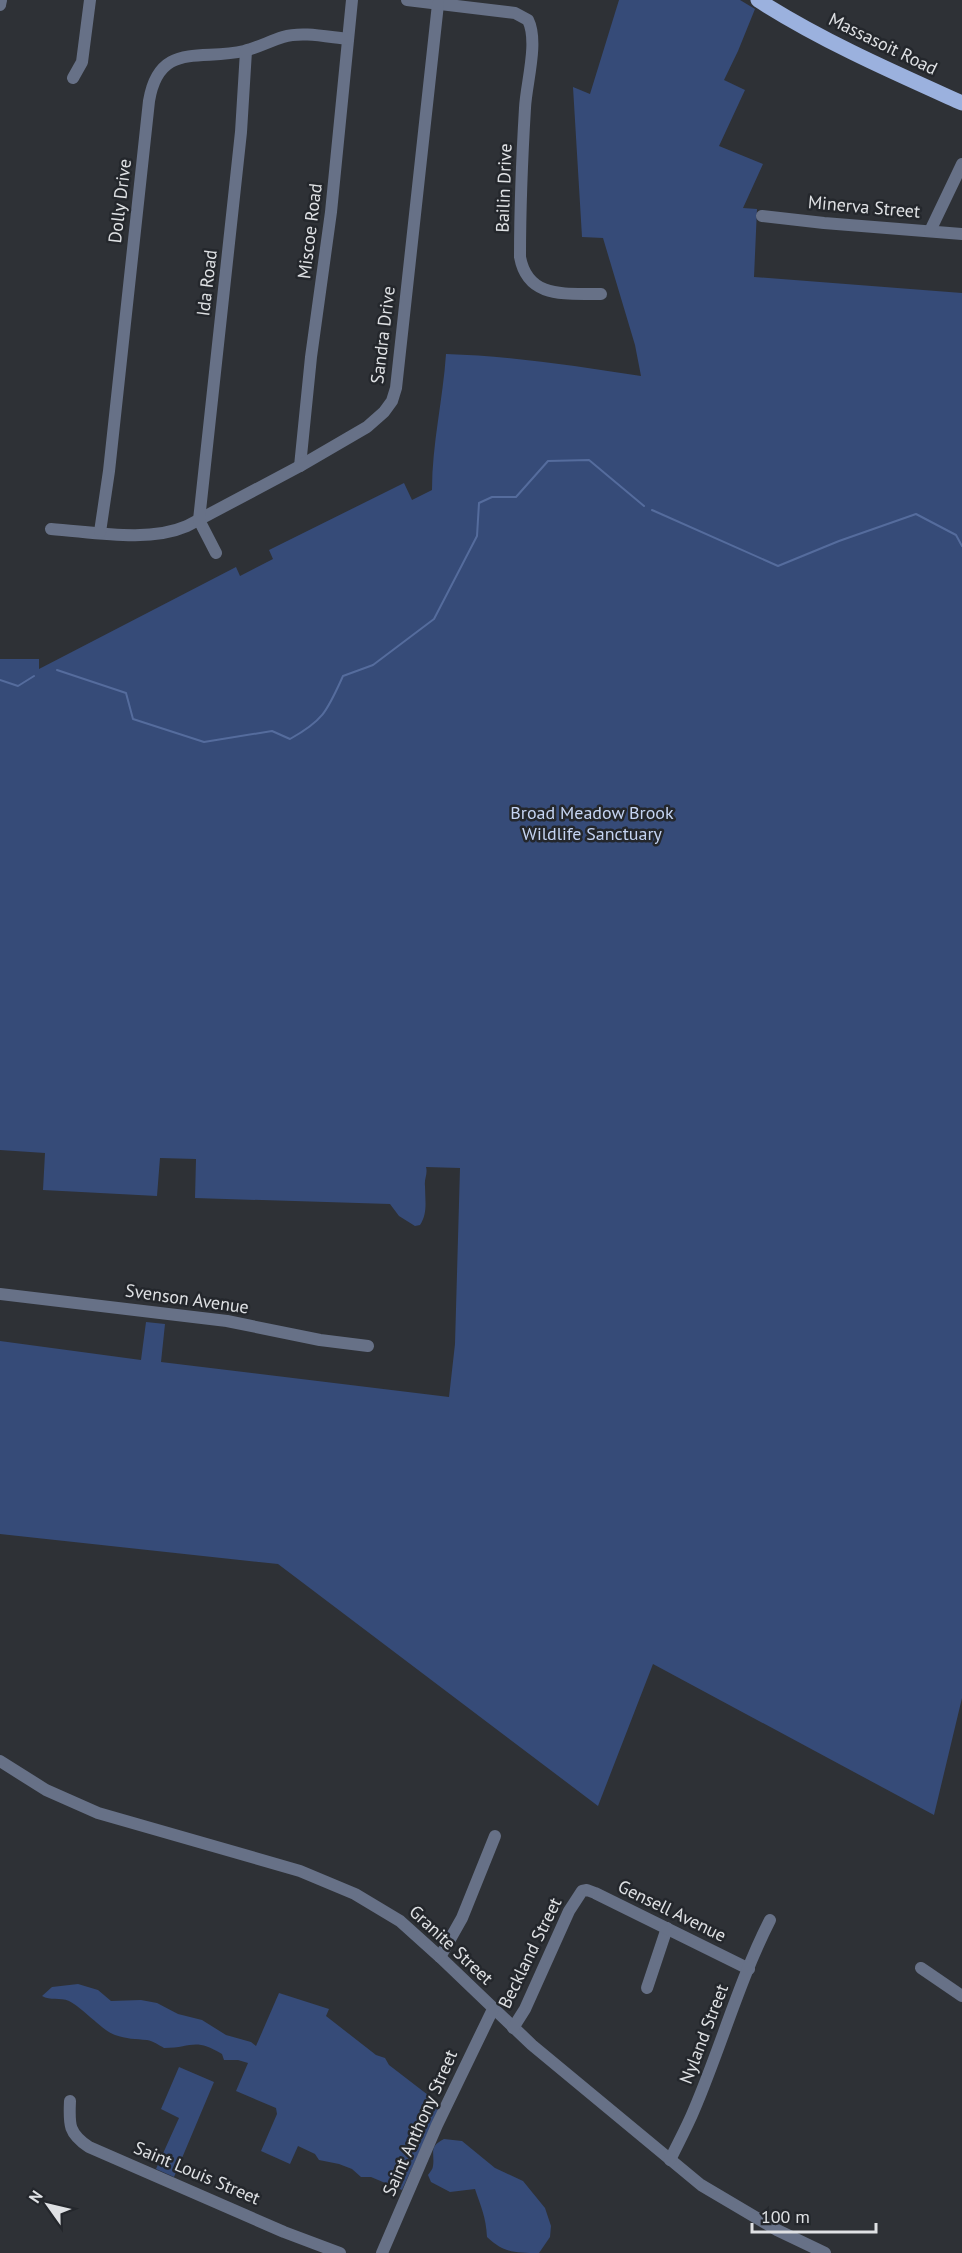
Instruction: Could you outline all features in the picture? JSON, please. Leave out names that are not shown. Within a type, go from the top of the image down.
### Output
[{"type":"main road","name":"Massasoit Road","points":[[758,0],[842,47],[962,103]]},
{"type":"street","points":[[0,5],[1,0]]},
{"type":"street","points":[[73,78],[82,62],[90,0]]},
{"type":"street","name":"Miscoe Road","points":[[300,466],[311,357],[331,212],[352,0]]},
{"type":"street","points":[[407,0],[438,4]]},
{"type":"street","name":"Bailin Drive","points":[[438,4],[515,13],[528,21],[532,35],[522,174],[520,257],[522,267],[529,279],[544,290],[601,294]]},
{"type":"street","name":"Sandra Drive","points":[[51,529],[156,535],[171,533],[300,466],[379,418],[394,395],[438,4]]},
{"type":"street","name":"Dolly Drive","points":[[100,532],[109,471],[151,86],[158,74],[174,60],[210,53],[246,51],[285,36],[298,34],[348,39]]},
{"type":"street","name":"Ida Road","points":[[199,520],[242,132],[246,51]]},
{"type":"street","points":[[930,231],[962,164]]},
{"type":"street","name":"Minerva Street","points":[[762,216],[962,234]]},
{"type":"street","points":[[199,520],[216,553]]},
{"type":"street","name":"Svenson Avenue","points":[[0,1294],[227,1321],[320,1340],[368,1346]]},
{"type":"street","name":"Granite Street","points":[[0,1761],[46,1790],[98,1813],[300,1871],[331,1882],[374,1904],[400,1921],[513,2028],[702,2185],[777,2230],[825,2253]]},
{"type":"street","points":[[440,1957],[462,1918],[495,1836]]},
{"type":"street","name":"Gensell Avenue","points":[[579,1894],[587,1890],[595,1893],[749,1968]]},
{"type":"street","name":"Beckland Street","points":[[513,2028],[525,2009],[569,1911],[579,1894]]},
{"type":"street","name":"Nyland Street","points":[[670,2160],[694,2112],[728,2018],[770,1920]]},
{"type":"street","points":[[647,1988],[667,1928]]},
{"type":"street","points":[[921,1968],[962,1996]]},
{"type":"street","name":"Saint Anthony Street","points":[[382,2253],[437,2125],[493,2009]]},
{"type":"street","name":"Saint Louis Street","points":[[70,2101],[69,2122],[74,2136],[89,2147],[284,2232],[340,2253]]},
{"type":"green space","name":"Broad Meadow Brook Wildlife Sanctuary","points":[[619,0],[740,0],[755,9],[724,80],[745,90],[719,146],[763,164],[743,208],[757,209],[754,277],[962,293],[962,1698],[934,1815],[653,1664],[598,1806],[278,1564],[0,1534],[0,1341],[141,1360],[146,1322],[165,1324],[161,1362],[449,1397],[455,1344],[460,1168],[426,1167],[425,1211],[420,1225],[415,1226],[399,1216],[390,1204],[195,1198],[196,1159],[160,1158],[157,1196],[43,1190],[45,1153],[0,1150],[0,659],[39,659],[39,669],[236,567],[240,576],[273,559],[269,550],[404,483],[412,500],[432,490],[446,354],[520,359],[641,376],[635,345],[603,238],[582,237],[573,87],[590,94]]},
{"type":"green space","points":[[78,1984],[98,1990],[111,2001],[141,2000],[157,2003],[178,2014],[202,2020],[226,2035],[251,2042],[256,2046],[279,1993],[329,2009],[326,2016],[376,2055],[385,2058],[389,2065],[441,2105],[402,2190],[371,2177],[361,2177],[352,2169],[339,2164],[319,2160],[315,2154],[298,2146],[290,2164],[261,2151],[277,2114],[276,2108],[236,2091],[248,2063],[224,2060],[222,2054],[205,2046],[164,2048],[149,2041],[115,2035],[69,2001],[42,1996],[52,1987]]},
{"type":"green space","points":[[179,2067],[214,2082],[174,2177],[156,2169],[179,2118],[161,2109]]},
{"type":"green space","points":[[444,2139],[462,2141],[495,2168],[523,2181],[545,2208],[551,2226],[550,2237],[539,2253],[510,2251],[487,2237],[475,2189],[450,2192],[431,2182],[428,2175],[433,2167],[433,2151],[436,2145]]},
{"type":"waterway","points":[[57,670],[126,693],[133,719],[204,742],[272,731],[290,739],[323,714],[343,676],[373,665],[434,619],[477,536],[479,503],[492,497],[516,497],[548,461],[589,460],[644,506]]},
{"type":"waterway","points":[[652,510],[778,566],[839,541],[916,514],[956,535],[962,546]]},
{"type":"waterway","points":[[0,680],[18,686],[34,676]]}]
